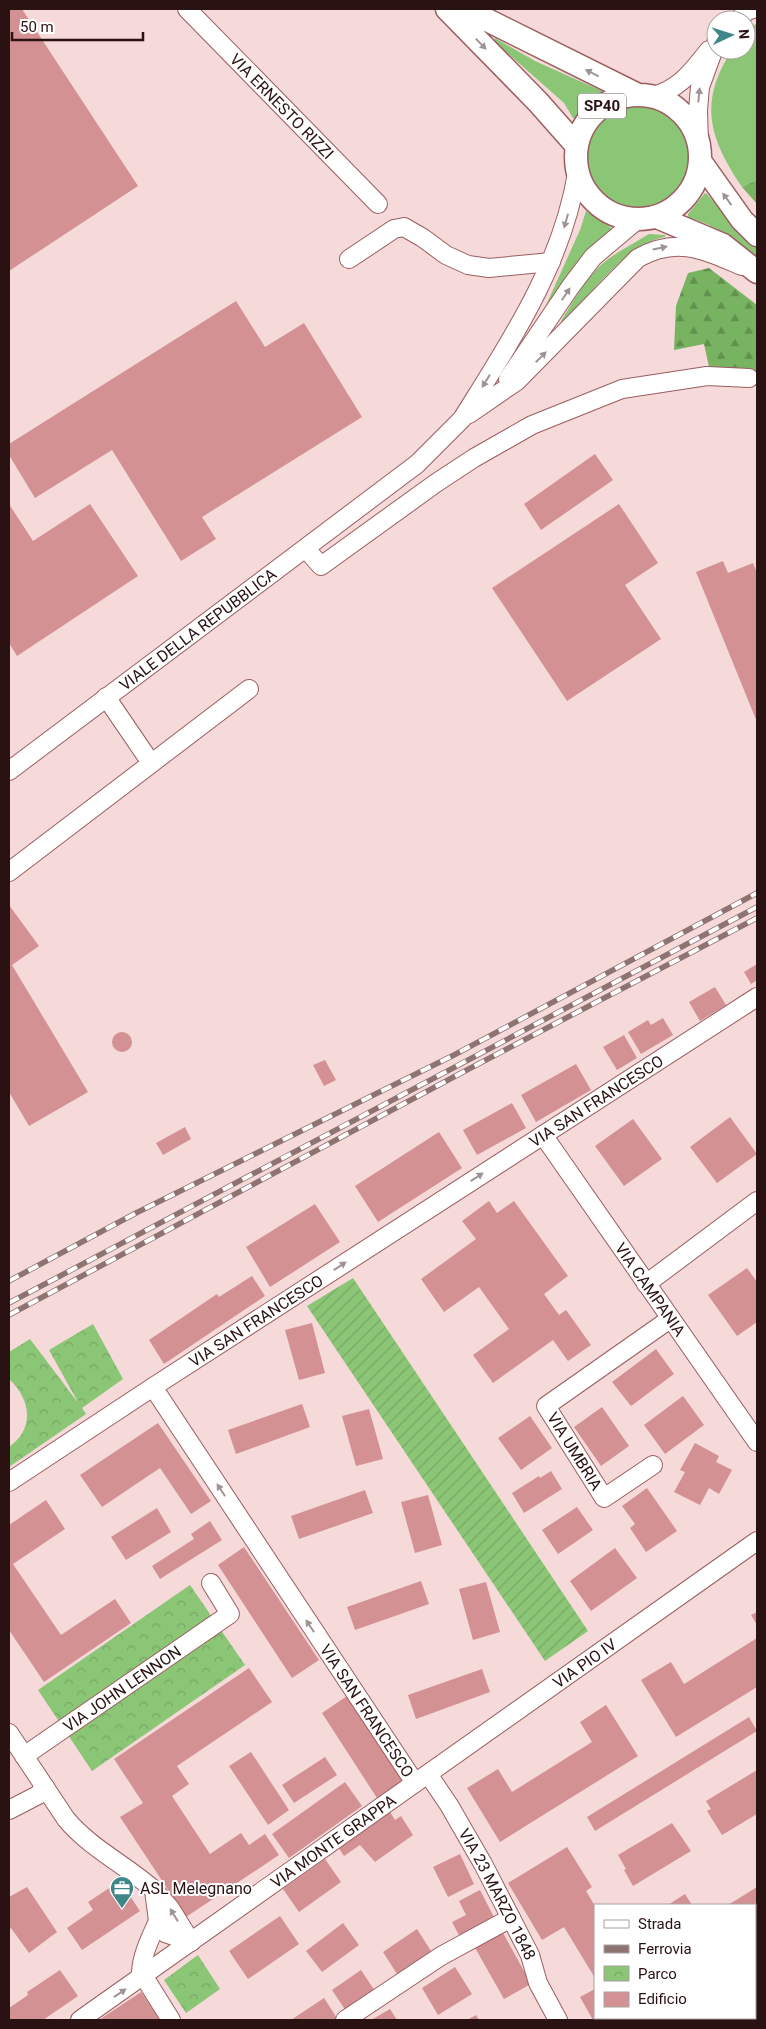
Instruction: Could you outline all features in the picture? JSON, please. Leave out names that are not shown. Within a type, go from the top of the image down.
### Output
[{"type":"main road","name":"SP40","points":[[447,9],[538,102],[576,146]]},
{"type":"main road","name":"SP40","points":[[465,9],[644,95],[669,102],[683,113],[693,127],[700,153],[742,220],[757,235]]},
{"type":"main road","name":"SP40","points":[[644,95],[615,98],[597,109],[584,126],[576,146],[577,173],[585,192],[599,207],[617,216],[647,219],[723,246],[757,272]]},
{"type":"main road","points":[[647,219],[674,209],[687,196],[696,179],[700,153]]},
{"type":"street","name":"VIA ERNESTO RIZZI","points":[[187,9],[378,204]]},
{"type":"street","points":[[644,95],[668,92],[684,80],[706,55]]},
{"type":"street","points":[[700,153],[698,110],[700,86],[710,60]]},
{"type":"street","points":[[462,419],[521,325],[551,262],[573,197],[577,173]]},
{"type":"street","points":[[500,393],[593,257],[647,219]]},
{"type":"street","points":[[349,259],[394,229],[404,227],[424,238],[446,255],[468,265],[489,268],[551,262]]},
{"type":"street","points":[[462,419],[517,381],[638,258],[651,250],[683,246],[700,248],[757,272]]},
{"type":"street","points":[[306,549],[321,566],[474,458],[532,425],[622,389],[708,376],[749,378]]},
{"type":"street","name":"VIALE DELLA REPUBBLICA","points":[[9,771],[417,464],[462,419]]},
{"type":"street","points":[[417,464],[436,483]]},
{"type":"street","points":[[10,867],[249,689]]},
{"type":"street","points":[[106,697],[152,763]]},
{"type":"street","name":"VIA SAN FRANCESCO","points":[[421,1778],[153,1387],[757,998]]},
{"type":"street","name":"VIA CAMPANIA","points":[[543,1135],[757,1442]]},
{"type":"street","points":[[646,1284],[757,1201]]},
{"type":"street","name":"VIA UMBRIA","points":[[653,1465],[604,1498],[546,1406],[670,1319]]},
{"type":"street","points":[[9,1482],[153,1387]]},
{"type":"street","name":"VIA PIO IV","points":[[421,1778],[756,1541]]},
{"type":"street","name":"VIA JOHN LENNON","points":[[24,1756],[230,1614],[211,1583]]},
{"type":"street","points":[[9,1733],[76,1830],[140,1877],[154,1890],[170,1908],[190,1942]]},
{"type":"street","name":"VIA 23 MARZO 1848","points":[[421,1778],[471,1842],[530,1955],[538,1983],[558,2020]]},
{"type":"street","name":"VIA MONTE GRAPPA","points":[[80,2020],[421,1778]]},
{"type":"street","points":[[9,1810],[38,1795],[45,1787]]},
{"type":"street","points":[[154,1890],[158,1921],[165,1933],[190,1942]]},
{"type":"street","points":[[345,2020],[441,1956],[511,1918]]},
{"type":"street","points":[[158,1921],[142,1964],[143,1977],[171,2020]]},
{"type":"green space","points":[[756,24],[757,180],[742,187],[715,136],[712,120],[712,103],[715,86],[726,60],[756,60]]},
{"type":"green space","points":[[495,38],[535,61],[602,91],[602,94],[596,97],[577,118],[573,118],[564,103],[494,41]]},
{"type":"green space","points":[[638,106],[657,110],[674,121],[685,138],[689,157],[685,176],[674,193],[657,204],[638,208],[619,204],[602,193],[591,176],[587,157],[591,138],[602,121],[619,110]]},
{"type":"green space","points":[[757,180],[757,204],[742,187]]},
{"type":"green space","points":[[705,193],[757,247],[757,258],[725,234],[688,217],[688,214]]},
{"type":"green space","points":[[586,211],[613,229],[543,312],[580,230]]},
{"type":"green space","points":[[649,234],[665,235],[665,237],[637,249],[623,260],[564,322],[561,321],[590,277],[602,264]]},
{"type":"green space","points":[[709,268],[757,305],[757,372],[709,367],[704,344],[674,350],[676,306],[688,273]]},
{"type":"green space","points":[[353,1278],[588,1631],[545,1661],[307,1306]]},
{"type":"green space","points":[[93,1324],[123,1379],[82,1408],[86,1414],[9,1467],[9,1447],[23,1432],[27,1414],[22,1396],[9,1379],[9,1352],[30,1339],[79,1404],[49,1350]]},
{"type":"green space","points":[[190,1585],[245,1665],[92,1771],[38,1690]]},
{"type":"green space","points":[[198,1955],[220,1989],[186,2013],[164,1980]]},
{"type":"building","points":[[9,9],[22,9],[138,186],[9,271]]},
{"type":"building","points":[[236,301],[265,347],[304,323],[362,417],[202,517],[216,539],[181,561],[112,450],[35,498],[9,455],[9,444]]},
{"type":"building","points":[[595,454],[613,480],[541,530],[524,504]]},
{"type":"building","points":[[9,504],[33,541],[90,504],[138,576],[17,656],[9,643]]},
{"type":"building","points":[[619,504],[658,563],[625,585],[661,639],[567,701],[492,588]]},
{"type":"building","points":[[723,561],[728,573],[753,563],[757,573],[757,722],[696,572]]},
{"type":"building","points":[[9,905],[39,946],[12,965],[88,1092],[29,1126],[9,1092]]},
{"type":"building","points":[[757,964],[757,980],[751,984],[744,972]]},
{"type":"building","points":[[715,987],[726,1005],[700,1021],[689,1002]]},
{"type":"building","points":[[663,1018],[673,1035],[641,1054],[628,1032],[648,1020],[651,1025]]},
{"type":"building","points":[[122,1032],[129,1035],[132,1042],[129,1049],[122,1052],[115,1049],[112,1042],[115,1035]]},
{"type":"building","points":[[624,1035],[637,1058],[617,1070],[603,1047]]},
{"type":"building","points":[[325,1060],[336,1080],[324,1086],[313,1065]]},
{"type":"building","points":[[576,1064],[591,1090],[536,1122],[521,1095]]},
{"type":"building","points":[[512,1103],[526,1128],[477,1155],[463,1130]]},
{"type":"building","points":[[730,1117],[757,1154],[717,1183],[690,1147]]},
{"type":"building","points":[[633,1119],[662,1159],[624,1186],[595,1146]]},
{"type":"building","points":[[185,1127],[191,1139],[163,1155],[156,1143]]},
{"type":"building","points":[[439,1132],[462,1168],[378,1222],[355,1186]]},
{"type":"building","points":[[489,1201],[497,1213],[514,1201],[568,1276],[544,1294],[559,1315],[566,1310],[591,1345],[568,1361],[553,1340],[493,1383],[473,1355],[509,1329],[479,1287],[444,1312],[421,1279],[476,1239],[462,1221]]},
{"type":"building","points":[[315,1204],[340,1242],[270,1287],[246,1247]]},
{"type":"building","points":[[747,1268],[757,1282],[757,1322],[737,1336],[708,1295]]},
{"type":"building","points":[[252,1276],[265,1296],[164,1364],[149,1340],[217,1294],[219,1297]]},
{"type":"building","points":[[312,1323],[325,1373],[299,1380],[285,1330]]},
{"type":"building","points":[[656,1349],[674,1374],[631,1406],[612,1382]]},
{"type":"building","points":[[683,1396],[704,1425],[665,1454],[644,1425]]},
{"type":"building","points":[[302,1404],[310,1427],[236,1454],[228,1430]]},
{"type":"building","points":[[602,1407],[629,1446],[601,1466],[574,1427]]},
{"type":"building","points":[[369,1409],[383,1459],[356,1466],[342,1416]]},
{"type":"building","points":[[530,1416],[552,1448],[521,1470],[498,1438]]},
{"type":"building","points":[[158,1423],[211,1501],[191,1514],[160,1468],[102,1507],[80,1475]]},
{"type":"building","points":[[695,1443],[719,1456],[716,1462],[732,1470],[719,1494],[709,1488],[700,1505],[674,1492],[685,1472],[680,1470]]},
{"type":"building","points":[[551,1471],[562,1489],[524,1513],[512,1493],[539,1476],[540,1478]]},
{"type":"building","points":[[647,1488],[677,1531],[646,1552],[630,1528],[635,1524],[622,1506]]},
{"type":"building","points":[[365,1490],[373,1513],[299,1539],[291,1516]]},
{"type":"building","points":[[428,1495],[442,1545],[415,1553],[401,1502]]},
{"type":"building","points":[[46,1500],[65,1529],[13,1564],[61,1635],[115,1599],[131,1623],[44,1682],[9,1630],[9,1525]]},
{"type":"building","points":[[577,1507],[593,1530],[558,1554],[542,1530]]},
{"type":"building","points":[[157,1508],[171,1532],[126,1560],[111,1537]]},
{"type":"building","points":[[210,1521],[222,1540],[160,1579],[152,1566],[194,1539],[191,1534]]},
{"type":"building","points":[[244,1547],[319,1660],[292,1678],[218,1565]]},
{"type":"building","points":[[615,1548],[637,1578],[591,1611],[570,1581]]},
{"type":"building","points":[[421,1581],[429,1604],[355,1630],[347,1607]]},
{"type":"building","points":[[486,1582],[500,1632],[473,1640],[459,1589]]},
{"type":"building","points":[[757,1612],[757,1625],[751,1615]]},
{"type":"building","points":[[757,1638],[757,1687],[676,1737],[641,1680],[671,1662],[684,1684]]},
{"type":"building","points":[[249,1668],[272,1702],[177,1766],[189,1784],[172,1796],[210,1854],[241,1833],[249,1845],[265,1834],[279,1855],[186,1917],[120,1817],[143,1803],[114,1759]]},
{"type":"building","points":[[482,1669],[490,1692],[416,1719],[408,1695]]},
{"type":"building","points":[[347,1696],[403,1781],[377,1798],[322,1713]]},
{"type":"building","points":[[606,1705],[638,1756],[500,1842],[467,1788],[498,1769],[512,1792],[592,1742],[580,1722]]},
{"type":"building","points":[[749,1717],[757,1731],[595,1831],[587,1817]]},
{"type":"building","points":[[251,1752],[289,1810],[268,1825],[229,1766]]},
{"type":"building","points":[[325,1757],[337,1775],[294,1803],[282,1785]]},
{"type":"building","points":[[757,1770],[757,1814],[722,1835],[707,1811],[711,1809],[706,1801]]},
{"type":"building","points":[[345,1782],[362,1806],[289,1858],[272,1834]]},
{"type":"building","points":[[387,1807],[395,1820],[401,1816],[413,1835],[375,1862],[360,1845],[344,1856],[334,1841]]},
{"type":"building","points":[[672,1823],[691,1851],[633,1886],[618,1855]]},
{"type":"building","points":[[567,1847],[592,1887],[586,1891],[594,1904],[594,1976],[564,1927],[542,1940],[508,1883]]},
{"type":"building","points":[[460,1854],[474,1884],[448,1897],[433,1867]]},
{"type":"building","points":[[325,1859],[341,1882],[299,1912],[283,1889]]},
{"type":"building","points":[[120,1881],[140,1911],[82,1950],[67,1928],[93,1910],[88,1902]]},
{"type":"building","points":[[27,1887],[57,1932],[29,1953],[11,1928],[9,1930],[9,1897]]},
{"type":"building","points":[[757,1887],[757,1923],[756,1904],[730,1904]]},
{"type":"building","points":[[480,1890],[495,1919],[460,1937],[452,1922],[466,1915],[459,1901]]},
{"type":"building","points":[[685,1894],[691,1904],[670,1904]]},
{"type":"building","points":[[280,1916],[299,1944],[248,1979],[229,1951]]},
{"type":"building","points":[[343,1923],[359,1945],[322,1972],[306,1951]]},
{"type":"building","points":[[417,1929],[431,1951],[397,1974],[383,1952]]},
{"type":"building","points":[[502,1931],[531,1984],[504,1999],[474,1946]]},
{"type":"building","points":[[455,1967],[472,1994],[438,2015],[422,1988]]},
{"type":"building","points":[[60,1970],[78,1996],[43,2020],[9,2020],[9,2008],[28,1995],[27,1992]]},
{"type":"building","points":[[361,1970],[377,1994],[348,2014],[332,1990]]},
{"type":"building","points":[[594,1990],[594,2019],[624,2020],[593,2020],[580,1997]]},
{"type":"building","points":[[141,1992],[160,2020],[99,2020]]},
{"type":"building","points":[[324,1998],[337,2018],[333,2020],[291,2020]]},
{"type":"building","points":[[390,2009],[397,2020],[371,2020]]},
{"type":"building","points":[[476,2015],[479,2020],[467,2020]]},
{"type":"building","points":[[672,2019],[705,2019],[703,2020]]},
{"type":"railway","points":[[9,1281],[136,1213],[454,1055],[757,893]]},
{"type":"railway","points":[[9,1303],[757,907]]},
{"type":"railway","points":[[9,1315],[463,1072],[757,918]]},
{"type":"place","name":"ASL Melegnano","points":[[122,1909]]}]
